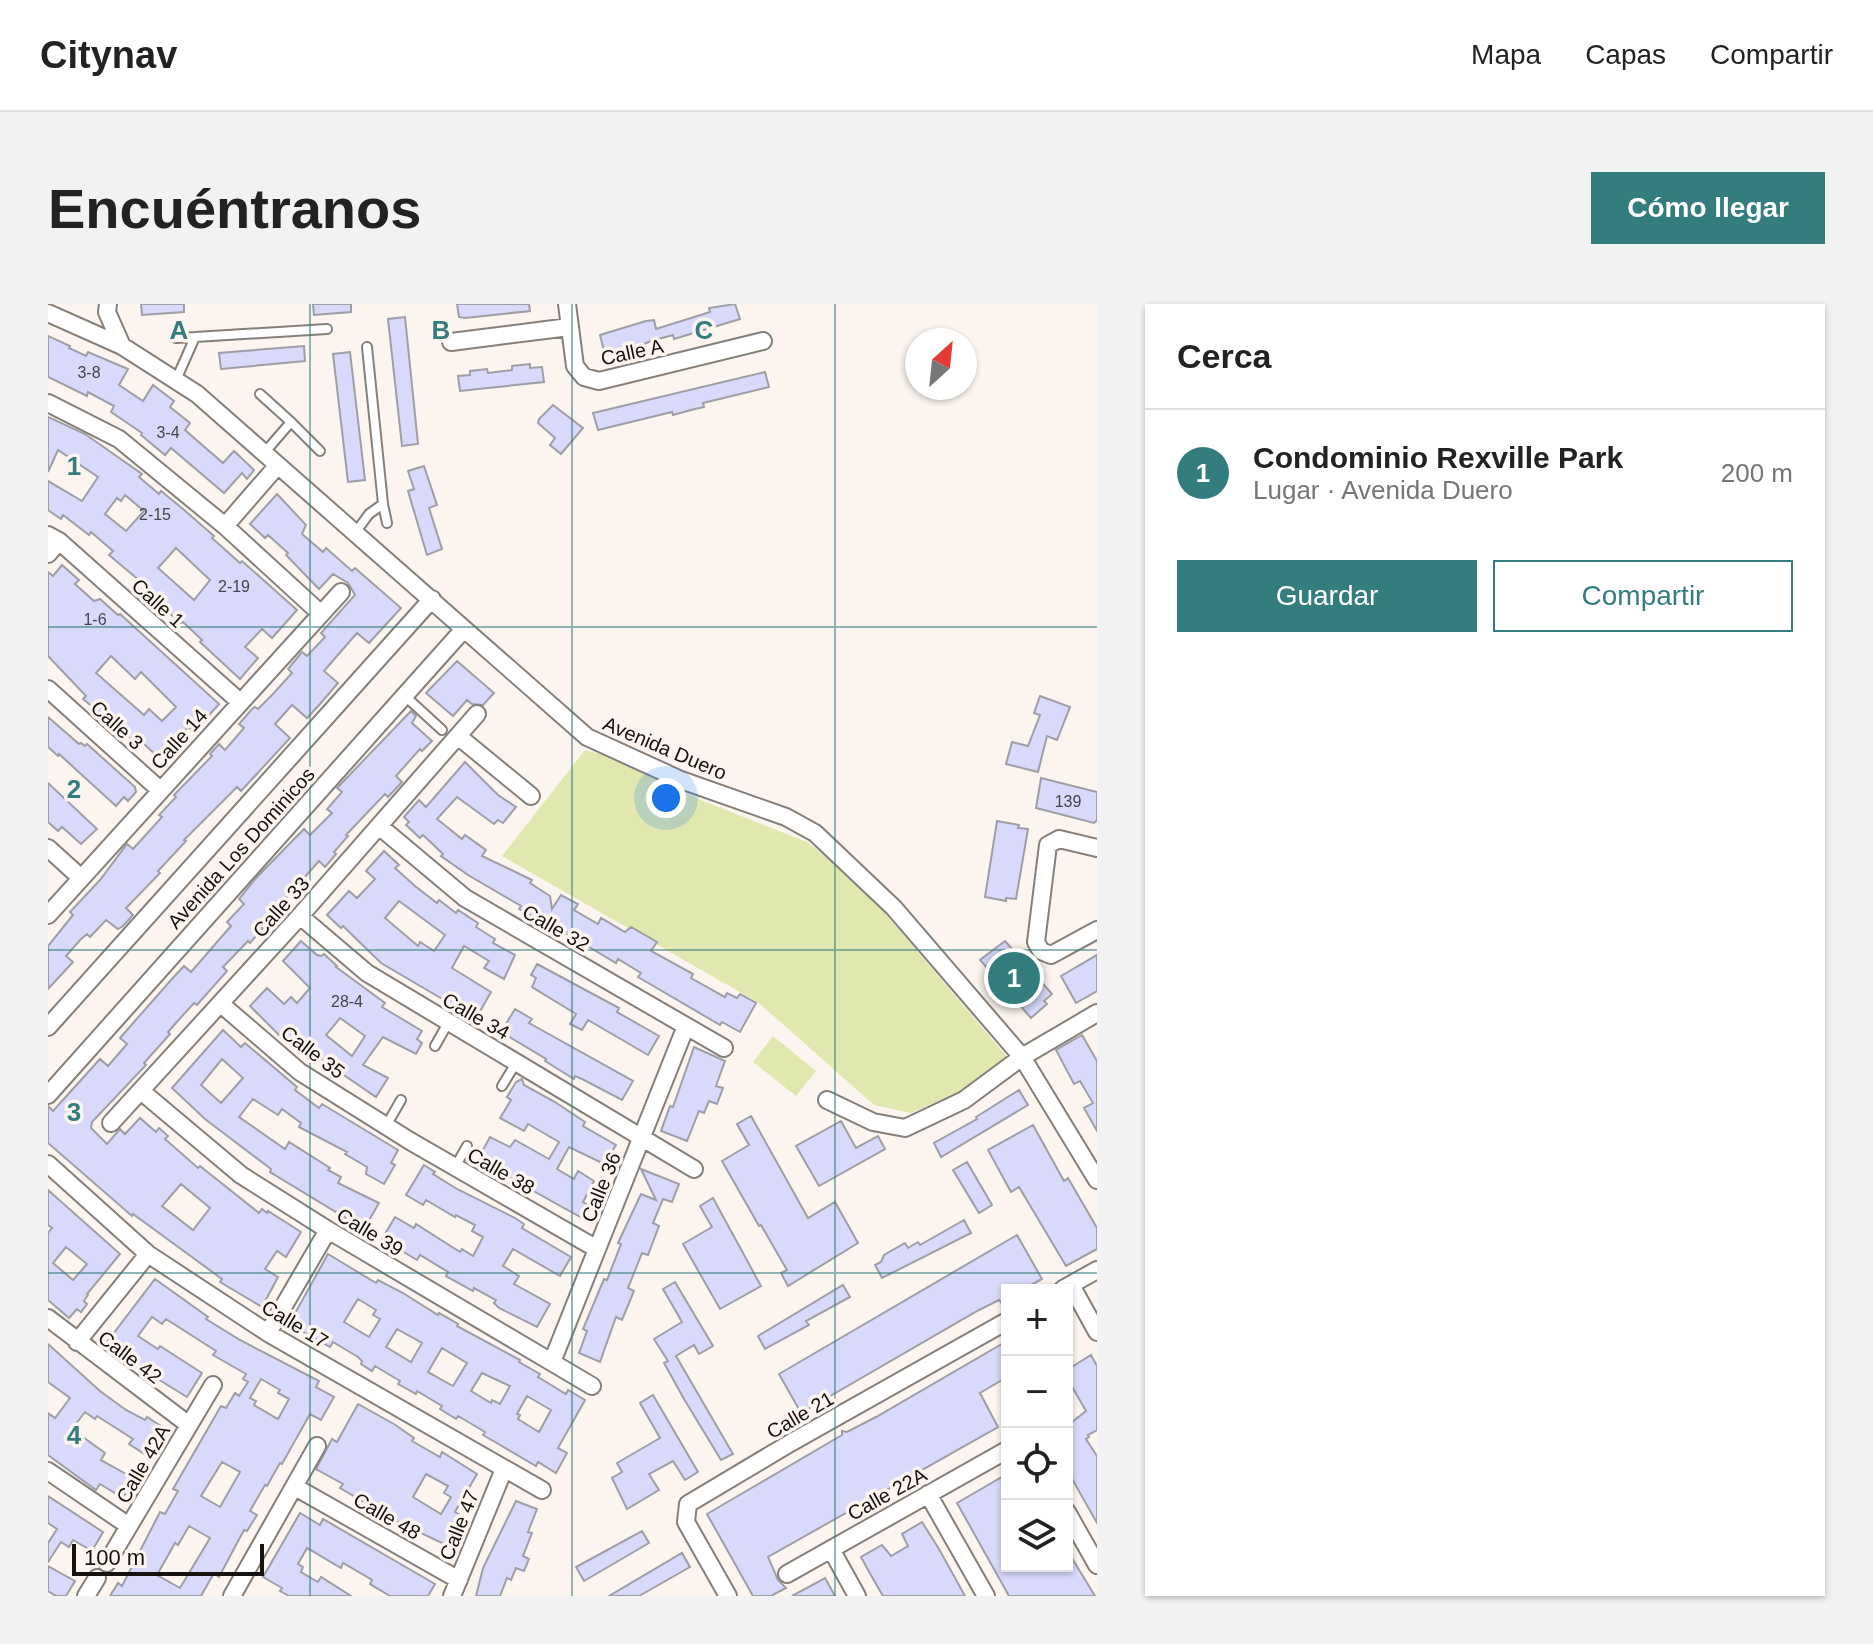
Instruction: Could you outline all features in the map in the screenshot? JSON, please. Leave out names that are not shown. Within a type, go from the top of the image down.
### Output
[{"type":"street","points":[[108,304],[107,312],[122,346]]},
{"type":"street","name":"Calle A","points":[[567,304],[575,366],[584,377],[599,381],[763,341]]},
{"type":"street","name":"Avenida Duero","points":[[48,313],[122,346],[197,394],[587,737],[681,780],[786,817],[815,833],[894,908],[1022,1057],[1097,1180]]},
{"type":"street","points":[[451,342],[569,327]]},
{"type":"street","points":[[48,403],[119,439],[225,526],[320,613]]},
{"type":"street","points":[[225,526],[278,465]]},
{"type":"street","name":"Calle 1","points":[[52,543],[240,702]]},
{"type":"street","name":"Calle 14","points":[[48,915],[341,592]]},
{"type":"street","name":"Avenida Los Dominicos","points":[[48,1027],[432,599]]},
{"type":"street","name":"Avenida Los Dominicos","points":[[48,1095],[464,629]]},
{"type":"street","name":"Calle 3","points":[[48,689],[160,790]]},
{"type":"street","name":"Calle 33","points":[[111,1123],[300,916],[477,714]]},
{"type":"street","points":[[459,737],[531,796]]},
{"type":"street","name":"Calle 32","points":[[379,826],[465,898],[724,1048]]},
{"type":"street","points":[[1097,848],[1059,839],[1048,845],[1036,942],[1041,951],[1051,955],[1097,930]]},
{"type":"street","points":[[48,848],[81,878]]},
{"type":"street","name":"Calle 34","points":[[300,916],[367,973],[694,1169]]},
{"type":"street","name":"Calle 35","points":[[221,1004],[300,1072],[386,1126]]},
{"type":"street","points":[[827,1100],[873,1122],[905,1128],[964,1100],[1022,1057],[1095,1019]]},
{"type":"street","name":"Calle 36","points":[[552,1362],[686,1026]]},
{"type":"street","name":"Calle 39","points":[[141,1091],[241,1175],[592,1386]]},
{"type":"street","name":"Calle 38","points":[[386,1126],[597,1249]]},
{"type":"street","name":"Calle 17","points":[[48,1164],[148,1254],[268,1333],[542,1490]]},
{"type":"street","points":[[268,1333],[328,1230]]},
{"type":"street","points":[[77,1342],[148,1254]]},
{"type":"street","points":[[1073,1284],[1097,1270]]},
{"type":"street","points":[[1073,1298],[1097,1332]]},
{"type":"street","name":"Calle 42","points":[[48,1318],[189,1425]]},
{"type":"street","name":"Calle 21","points":[[728,1596],[686,1522],[688,1504],[1001,1324]]},
{"type":"street","name":"Calle 42A","points":[[107,1563],[213,1385]]},
{"type":"street","points":[[239,1594],[317,1446]]},
{"type":"street","name":"Calle 22A","points":[[787,1574],[1001,1453]]},
{"type":"street","name":"Calle 47","points":[[452,1596],[504,1469]]},
{"type":"street","points":[[48,1471],[129,1526]]},
{"type":"street","name":"Calle 48","points":[[295,1487],[459,1580]]},
{"type":"street","points":[[928,1494],[986,1596]]},
{"type":"street","points":[[1073,1523],[1097,1565]]},
{"type":"street","points":[[831,1549],[857,1596]]},
{"type":"street","points":[[86,1596],[97,1578]]},
{"type":"lane","points":[[176,338],[327,329]]},
{"type":"lane","points":[[176,380],[195,337]]},
{"type":"lane","points":[[367,347],[387,523]]},
{"type":"lane","points":[[260,394],[320,451]]},
{"type":"lane","points":[[265,452],[291,422]]},
{"type":"lane","points":[[354,533],[369,514],[383,504]]},
{"type":"lane","points":[[405,696],[442,730]]},
{"type":"lane","points":[[435,1046],[448,1023]]},
{"type":"lane","points":[[502,1086],[516,1063]]},
{"type":"lane","points":[[386,1126],[401,1100]]},
{"type":"lane","points":[[455,1167],[467,1146]]},
{"type":"green space","points":[[585,750],[601,754],[703,801],[807,842],[863,887],[1007,1057],[965,1089],[911,1113],[874,1105],[759,1003],[502,856]]},
{"type":"green space","points":[[773,1036],[816,1071],[796,1096],[753,1062]]},
{"type":"building","points":[[141,304],[184,304],[184,312],[142,315]]},
{"type":"building","points":[[313,304],[351,304],[351,312],[314,315]]},
{"type":"building","points":[[457,304],[529,304],[530,311],[465,318],[459,317]]},
{"type":"building","points":[[735,304],[740,319],[605,355],[600,335],[654,320],[656,329],[710,312],[709,308]]},
{"type":"building","points":[[405,317],[418,444],[402,446],[388,319]]},
{"type":"building","points":[[48,336],[86,356],[88,352],[128,369],[119,385],[143,401],[153,385],[174,401],[170,407],[190,423],[185,430],[223,463],[234,451],[254,470],[247,479],[242,473],[224,493],[171,448],[165,455],[142,433],[111,412],[114,406],[48,377]]},
{"type":"building","points":[[304,346],[305,361],[221,369],[219,353]]},
{"type":"building","points":[[350,352],[365,480],[348,482],[333,354]]},
{"type":"building","points":[[530,364],[530,368],[542,367],[544,382],[460,391],[458,376],[470,375],[470,371],[487,369],[488,373]]},
{"type":"building","points":[[765,372],[769,387],[703,403],[704,407],[673,415],[672,412],[598,430],[593,413]]},
{"type":"building","points":[[553,405],[583,428],[561,454],[550,445],[555,438],[538,423]]},
{"type":"building","points":[[48,417],[85,434],[142,474],[139,477],[183,509],[240,563],[242,561],[297,610],[272,638],[262,629],[245,647],[258,658],[240,679],[183,622],[142,590],[146,586],[109,555],[113,551],[91,532],[89,535],[63,515],[61,519],[48,510],[48,481],[82,501],[98,477],[58,450],[48,472]],"holes":[[[125,495],[144,511],[126,531],[105,514],[117,498],[121,501]],[[176,548],[210,580],[194,600],[158,568]]]},
{"type":"building","points":[[424,466],[437,505],[429,508],[442,549],[427,555],[408,491],[414,489],[408,471]]},
{"type":"building","points":[[277,494],[306,525],[302,534],[323,552],[326,548],[352,571],[355,568],[401,608],[369,643],[357,633],[324,671],[338,683],[320,704],[307,718],[292,705],[275,724],[290,738],[241,791],[237,787],[184,840],[158,871],[160,873],[126,908],[133,915],[123,926],[118,929],[106,920],[90,937],[87,934],[81,939],[66,956],[73,962],[48,989],[48,946],[73,915],[70,912],[100,880],[127,844],[133,849],[162,817],[159,815],[176,797],[174,795],[212,756],[210,754],[219,744],[225,750],[244,728],[239,724],[292,673],[288,669],[302,652],[307,656],[325,637],[321,633],[355,595],[348,583],[333,574],[319,589],[286,555],[288,553],[250,524]]},
{"type":"building","points":[[62,565],[79,580],[75,584],[94,601],[100,599],[120,614],[219,704],[194,732],[188,727],[159,758],[141,741],[137,744],[83,699],[86,696],[48,656],[48,572],[53,576]],"holes":[[[111,656],[135,679],[141,672],[176,707],[162,721],[149,709],[144,715],[96,673]]]},
{"type":"building","points":[[457,661],[494,693],[483,705],[467,700],[453,716],[426,693]]},
{"type":"building","points":[[1040,696],[1070,707],[1057,740],[1047,736],[1038,772],[1006,764],[1012,742],[1028,746],[1040,715],[1034,713]]},
{"type":"building","points":[[411,711],[416,716],[412,723],[432,741],[422,751],[420,749],[396,776],[402,782],[388,797],[385,794],[346,835],[325,867],[319,861],[261,926],[263,928],[250,943],[248,941],[223,967],[227,971],[168,1032],[170,1034],[144,1063],[146,1065],[92,1122],[91,1128],[107,1144],[120,1129],[125,1134],[140,1118],[156,1132],[159,1128],[168,1136],[165,1139],[198,1168],[200,1166],[259,1213],[262,1209],[268,1211],[301,1232],[286,1257],[277,1251],[265,1269],[278,1277],[262,1307],[220,1282],[222,1279],[132,1216],[48,1143],[48,1106],[53,1111],[100,1059],[108,1066],[127,1044],[120,1038],[184,966],[191,972],[231,926],[227,922],[244,904],[239,899],[256,878],[304,829],[310,835],[332,813],[327,809],[342,792],[337,788]],"holes":[[[181,1184],[210,1208],[193,1230],[162,1206]]]},
{"type":"building","points":[[48,717],[79,744],[87,744],[135,787],[136,792],[128,801],[124,797],[116,806],[48,747]]},
{"type":"building","points":[[465,762],[498,795],[516,807],[503,823],[498,820],[494,824],[457,797],[437,819],[462,839],[465,835],[486,850],[482,856],[532,880],[530,883],[550,896],[552,909],[561,895],[578,904],[574,910],[598,924],[601,918],[625,932],[631,927],[657,942],[651,951],[693,974],[691,978],[725,997],[727,993],[737,998],[740,994],[756,1003],[740,1032],[722,1022],[720,1025],[638,977],[641,973],[618,959],[616,963],[584,944],[582,946],[566,937],[568,933],[539,916],[537,919],[519,909],[521,906],[441,856],[443,854],[423,835],[420,838],[406,825],[409,822],[404,817],[419,800],[426,807]]},
{"type":"building","points":[[1041,778],[1097,792],[1097,820],[1094,823],[1036,808]]},
{"type":"building","points":[[48,783],[97,829],[81,844],[62,827],[58,831],[48,822]]},
{"type":"building","points":[[997,821],[1028,829],[1016,899],[1006,898],[1006,901],[985,897]]},
{"type":"building","points":[[384,851],[399,865],[395,868],[415,886],[437,903],[439,900],[456,913],[458,910],[478,923],[476,927],[495,939],[493,943],[515,955],[504,979],[484,968],[489,961],[464,946],[452,968],[491,992],[474,1022],[442,1003],[444,1000],[381,963],[343,926],[341,928],[327,915],[349,891],[357,898],[375,879],[366,871]],"holes":[[[399,901],[445,935],[434,951],[420,942],[418,946],[385,918]]]},
{"type":"building","points":[[301,941],[317,955],[324,954],[336,967],[385,1003],[382,1007],[422,1031],[417,1039],[422,1043],[416,1054],[383,1037],[363,1065],[388,1078],[376,1097],[316,1056],[313,1060],[281,1037],[250,1006],[267,988],[284,1004],[291,997],[297,1003],[310,988],[283,961]],"holes":[[[340,1018],[365,1036],[352,1056],[326,1035]]]},
{"type":"building","points":[[1005,941],[1052,994],[1044,1001],[1047,1004],[1031,1018],[980,960]]},
{"type":"building","points":[[1097,955],[1097,991],[1076,1003],[1061,976]]},
{"type":"building","points":[[537,964],[619,1008],[617,1012],[659,1036],[648,1055],[588,1020],[582,1030],[570,1024],[576,1014],[532,987],[536,978],[531,975]]},
{"type":"building","points":[[515,1009],[532,1019],[529,1023],[633,1081],[622,1100],[582,1079],[575,1076],[574,1079],[501,1032]]},
{"type":"building","points":[[223,1030],[241,1047],[245,1043],[319,1108],[322,1104],[398,1150],[391,1163],[395,1165],[384,1184],[366,1174],[367,1167],[345,1154],[347,1152],[299,1127],[301,1123],[282,1109],[278,1115],[253,1099],[239,1117],[285,1149],[289,1142],[341,1177],[338,1183],[379,1203],[364,1229],[270,1172],[271,1169],[205,1119],[172,1088]],"holes":[[[222,1059],[243,1078],[221,1103],[201,1085]]]},
{"type":"building","points":[[1082,1035],[1097,1061],[1097,1131],[1084,1108],[1093,1103],[1080,1081],[1074,1084],[1056,1050]]},
{"type":"building","points":[[694,1047],[725,1061],[716,1086],[723,1088],[717,1104],[709,1101],[704,1113],[699,1111],[687,1141],[661,1131]]},
{"type":"building","points":[[522,1079],[524,1085],[555,1102],[585,1122],[583,1126],[616,1145],[604,1164],[569,1147],[557,1169],[574,1179],[578,1171],[594,1181],[583,1202],[589,1206],[582,1218],[482,1165],[479,1157],[490,1137],[510,1147],[515,1140],[549,1159],[559,1142],[528,1124],[524,1131],[500,1118],[511,1100],[507,1097],[516,1082]]},
{"type":"building","points":[[1019,1090],[1028,1105],[941,1157],[934,1143]]},
{"type":"building","points":[[751,1116],[808,1218],[835,1202],[858,1243],[788,1286],[781,1273],[787,1270],[722,1161],[749,1145],[737,1124]]},
{"type":"building","points":[[841,1121],[856,1148],[878,1136],[885,1149],[819,1186],[796,1146]]},
{"type":"building","points":[[1033,1125],[1064,1181],[1068,1178],[1097,1228],[1097,1249],[1066,1266],[1019,1187],[1011,1192],[988,1150]]},
{"type":"building","points":[[967,1162],[992,1205],[979,1213],[953,1170]]},
{"type":"building","points":[[424,1165],[457,1189],[515,1218],[524,1224],[522,1228],[571,1257],[560,1276],[513,1249],[503,1266],[519,1276],[514,1284],[550,1304],[537,1327],[499,1308],[494,1303],[496,1300],[446,1276],[448,1272],[420,1255],[417,1260],[382,1239],[395,1217],[414,1228],[416,1224],[460,1252],[462,1249],[473,1256],[483,1237],[472,1231],[475,1225],[426,1200],[423,1205],[406,1195]]},
{"type":"building","points":[[641,1169],[679,1184],[672,1202],[663,1199],[653,1223],[659,1226],[648,1255],[642,1253],[628,1288],[634,1291],[622,1320],[616,1317],[600,1362],[579,1353],[587,1331],[583,1329],[604,1279],[607,1280],[621,1244],[618,1243],[641,1194],[656,1200]]},
{"type":"building","points":[[48,1190],[120,1254],[87,1294],[84,1301],[87,1304],[81,1312],[77,1309],[69,1318],[48,1300],[48,1233],[52,1228],[48,1225]],"holes":[[[66,1247],[87,1264],[73,1280],[53,1263]]]},
{"type":"building","points":[[713,1198],[761,1286],[720,1309],[683,1244],[712,1227],[700,1206]]},
{"type":"building","points":[[964,1220],[971,1233],[882,1278],[875,1265],[881,1262],[884,1255],[905,1243],[908,1248],[918,1242],[920,1245]]},
{"type":"building","points":[[1017,1235],[1042,1279],[1033,1284],[1001,1284],[1001,1302],[999,1300],[979,1310],[801,1413],[779,1374]]},
{"type":"building","points":[[328,1254],[520,1360],[540,1374],[538,1377],[566,1394],[568,1390],[585,1400],[558,1448],[567,1453],[556,1473],[538,1462],[536,1466],[483,1435],[485,1432],[440,1409],[442,1406],[417,1391],[416,1394],[398,1384],[400,1381],[375,1366],[372,1371],[361,1364],[358,1357],[333,1342],[330,1347],[289,1324]],"holes":[[[358,1299],[376,1310],[373,1315],[380,1319],[369,1337],[344,1322]],[[397,1329],[422,1343],[411,1362],[386,1347]],[[442,1348],[467,1363],[453,1386],[428,1372]],[[482,1373],[510,1386],[500,1404],[492,1400],[491,1403],[471,1391]],[[527,1396],[551,1410],[539,1432],[518,1419],[520,1415],[517,1414]]]},
{"type":"building","points":[[155,1279],[208,1317],[206,1319],[319,1381],[316,1387],[334,1397],[321,1420],[310,1414],[282,1464],[250,1511],[257,1515],[247,1531],[244,1530],[219,1577],[214,1573],[201,1596],[110,1596],[118,1583],[122,1586],[160,1512],[165,1514],[178,1491],[173,1489],[221,1406],[226,1408],[235,1393],[239,1396],[248,1382],[243,1379],[246,1374],[213,1355],[216,1351],[166,1319],[162,1324],[152,1317],[138,1336],[202,1373],[187,1397],[104,1346]],"holes":[[[261,1379],[289,1399],[278,1419],[254,1405],[256,1401],[250,1398]],[[222,1462],[240,1472],[220,1507],[201,1496]],[[189,1526],[210,1538],[180,1588],[157,1575],[175,1543],[178,1545]]]},
{"type":"building","points":[[675,1282],[713,1346],[699,1354],[694,1345],[676,1356],[733,1454],[721,1460],[664,1363],[668,1361],[654,1339],[682,1322],[663,1289]]},
{"type":"building","points":[[843,1285],[850,1297],[806,1321],[809,1325],[765,1349],[758,1336]]},
{"type":"building","points":[[48,1344],[126,1410],[145,1420],[147,1417],[164,1428],[146,1455],[129,1444],[133,1439],[97,1416],[95,1419],[85,1412],[72,1429],[105,1453],[101,1460],[135,1479],[123,1498],[100,1484],[96,1490],[48,1455],[48,1413],[55,1418],[70,1398],[48,1382]]},
{"type":"building","points":[[1001,1344],[1001,1381],[980,1393],[998,1427],[768,1557],[778,1580],[786,1588],[771,1596],[753,1596],[707,1514],[842,1435],[842,1431],[847,1432]]},
{"type":"building","points":[[1091,1355],[1097,1366],[1097,1430],[1086,1439],[1097,1456],[1097,1523],[1073,1481],[1073,1421],[1086,1411],[1073,1388],[1073,1366]]},
{"type":"building","points":[[653,1395],[698,1472],[685,1480],[673,1461],[649,1474],[659,1490],[627,1509],[612,1478],[622,1472],[617,1463],[660,1438],[640,1403]]},
{"type":"building","points":[[358,1404],[394,1424],[414,1438],[412,1441],[440,1457],[442,1452],[477,1474],[455,1512],[462,1516],[446,1545],[400,1523],[340,1488],[343,1484],[316,1469],[332,1439],[337,1442]],"holes":[[[426,1474],[448,1486],[444,1493],[451,1497],[441,1514],[413,1497]]]},
{"type":"building","points":[[1001,1477],[1001,1572],[1073,1572],[1073,1560],[1095,1596],[1009,1596],[957,1503]]},
{"type":"building","points":[[48,1496],[103,1532],[92,1551],[73,1540],[69,1547],[61,1542],[48,1562],[48,1543],[57,1529],[48,1523]]},
{"type":"building","points":[[516,1501],[537,1509],[528,1532],[532,1533],[523,1556],[529,1559],[524,1571],[516,1568],[511,1580],[507,1578],[500,1596],[476,1596],[483,1568]]},
{"type":"building","points":[[300,1513],[320,1525],[323,1519],[435,1584],[428,1596],[390,1596],[370,1584],[372,1580],[343,1563],[341,1568],[307,1548],[298,1564],[303,1567],[301,1572],[318,1582],[321,1577],[351,1596],[289,1596],[280,1591],[282,1588],[263,1577]]},
{"type":"building","points":[[922,1522],[965,1596],[883,1596],[861,1557],[882,1545],[891,1556],[908,1546],[902,1534]]},
{"type":"building","points":[[642,1531],[649,1543],[584,1581],[576,1567]]},
{"type":"building","points":[[682,1553],[690,1567],[639,1596],[609,1596]]},
{"type":"building","points":[[48,1566],[75,1581],[66,1596],[56,1596],[48,1591]]},
{"type":"building","points":[[825,1578],[835,1596],[792,1596]]},
{"type":"place","name":"Condominio Rexville Park","points":[[1014,978]]}]
